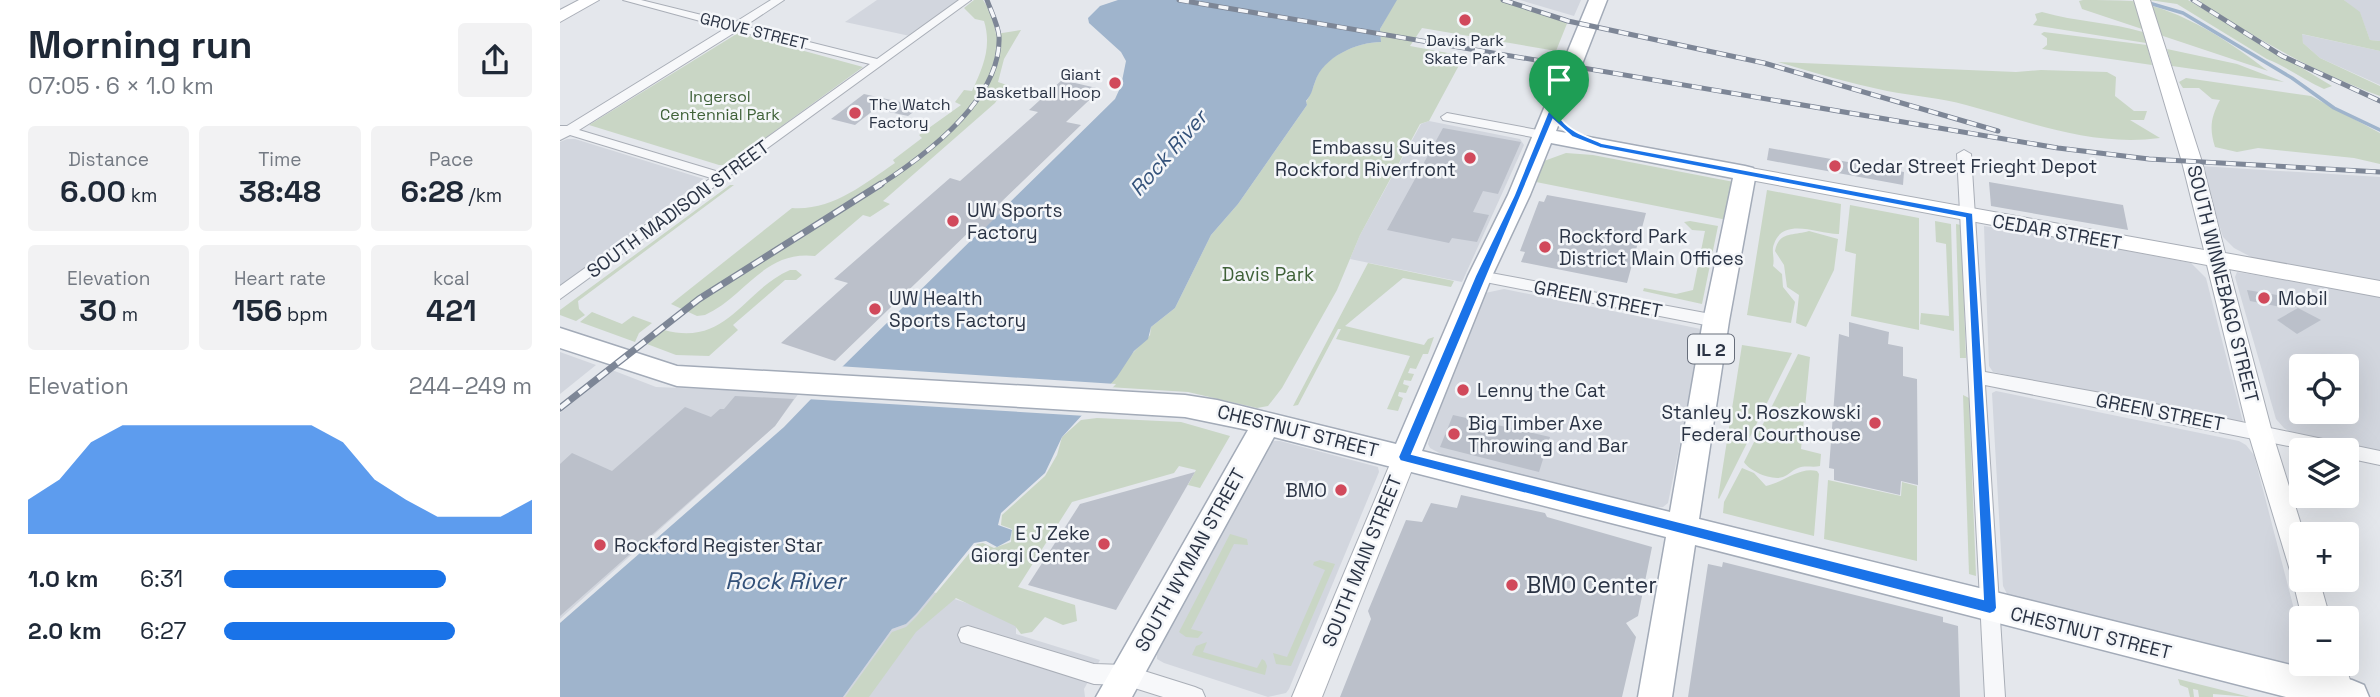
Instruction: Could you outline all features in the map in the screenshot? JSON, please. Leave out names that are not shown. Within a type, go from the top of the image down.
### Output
[{"type":"main road","points":[[560,17],[591,0]]},
{"type":"main road","name":"SOUTH MAIN STREET","points":[[1307,697],[1480,276],[1519,195],[1598,0]]},
{"type":"main road","name":"SOUTH WINNEBAGO STREET","points":[[2142,0],[2192,162],[2260,432],[2289,528]]},
{"type":"main road","points":[[1553,109],[1559,122],[1566,128],[1600,145]]},
{"type":"main road","name":"CEDAR STREET","points":[[1543,135],[1969,216],[2380,289]]},
{"type":"main road","name":"IL 2","points":[[1655,697],[1716,321],[1745,173]]},
{"type":"main road","name":"CHESTNUT STREET","points":[[560,338],[677,376],[1185,406],[1267,423],[1682,526],[1990,608],[2340,688]]},
{"type":"main road","name":"SOUTH WYMAN STREET","points":[[1119,686],[1267,423]]},
{"type":"street","name":"GROVE STREET","points":[[628,0],[880,62]]},
{"type":"street","points":[[563,132],[779,0]]},
{"type":"street","name":"SOUTH MADISON STREET","points":[[560,294],[966,0]]},
{"type":"street","name":"CEDAR STREET","points":[[1447,117],[1543,135]]},
{"type":"street","points":[[563,132],[721,177]]},
{"type":"street","points":[[1964,154],[1995,697]]},
{"type":"street","name":"GREEN STREET","points":[[1480,276],[1716,321]]},
{"type":"street","name":"GREEN STREET","points":[[1976,377],[2289,438]]},
{"type":"street","name":"GREEN STREET","points":[[2359,453],[2380,458]]},
{"type":"street","points":[[968,635],[1094,674],[1119,686],[1195,697]]},
{"type":"shaded area","points":[[877,0],[960,0],[910,36],[845,22]]},
{"type":"shaded area","points":[[1520,0],[1581,0],[1574,16]]},
{"type":"shaded area","points":[[2344,0],[2380,0],[2380,41],[2370,40],[2360,13]]},
{"type":"shaded area","points":[[2301,34],[2380,51],[2380,85],[2320,58],[2303,43]]},
{"type":"shaded area","points":[[1429,121],[1520,139],[1524,145],[1462,282],[1350,259],[1360,235],[1421,124]]},
{"type":"shaded area","points":[[575,139],[704,179],[560,286],[560,142]]},
{"type":"shaded area","points":[[2200,166],[2380,177],[2380,281],[2253,258],[2234,248],[2223,237]]},
{"type":"shaded area","points":[[1984,226],[2191,263],[2206,278],[2243,422],[2240,424],[2217,420],[1993,372],[1989,366]]},
{"type":"shaded area","points":[[2237,272],[2380,296],[2380,455],[2359,451],[2359,438],[2299,438],[2276,419],[2235,277]]},
{"type":"shaded area","points":[[1504,289],[1701,329],[1668,503],[1663,507],[1653,508],[1443,455],[1430,448],[1430,435],[1485,293]]},
{"type":"shaded area","points":[[560,352],[596,365],[560,394]]},
{"type":"shaded area","name":"Rockford Register Star","points":[[612,370],[656,387],[799,393],[775,426],[560,619],[560,413]]},
{"type":"shaded area","points":[[1996,391],[2239,441],[2246,445],[2254,455],[2293,606],[2289,606],[2289,664],[2007,594],[2003,586],[1992,393]]},
{"type":"shaded area","points":[[1274,441],[1378,467],[1379,472],[1289,689],[1286,693],[1268,697],[1164,663],[1157,659],[1157,654],[1267,445]]},
{"type":"shaded area","points":[[933,592],[1016,619],[1016,634],[1100,660],[1084,689],[1085,697],[843,697],[892,629],[906,624]]},
{"type":"green space","points":[[974,0],[983,0],[992,14],[996,34],[1021,30],[1004,59],[998,82],[1007,85],[995,103],[883,201],[890,204],[870,217],[863,215],[815,256],[797,256],[782,260],[705,315],[697,316],[671,304],[792,208],[807,208],[834,201],[859,187],[895,163],[893,160],[922,138],[919,135],[961,105],[955,102],[964,90],[972,91],[987,48],[984,21],[975,19],[964,8]]},
{"type":"green space","name":"Davis Park","points":[[1396,0],[1503,0],[1568,21],[1556,51],[1422,28],[1410,46],[1464,56],[1429,121],[1420,124],[1360,235],[1337,290],[1282,388],[1268,406],[1257,408],[1188,392],[1108,387],[1125,361],[1150,335],[1151,327],[1175,308],[1211,235],[1238,204],[1307,105],[1319,73],[1333,58],[1351,48],[1381,42],[1380,29]]},
{"type":"green space","points":[[2149,0],[2188,0],[2332,86],[2324,89],[2267,59],[2177,4]]},
{"type":"green space","points":[[2344,0],[2360,12],[2370,40],[2380,41],[2380,51],[2302,34],[2303,43],[2320,58],[2380,86],[2380,96],[2332,77],[2287,54],[2199,1]]},
{"type":"green space","points":[[2079,1],[2132,1],[2170,12],[2205,28],[2268,71],[2082,9]]},
{"type":"green space","points":[[2042,12],[2143,32],[2146,43],[2033,25],[2037,20],[2035,14]]},
{"type":"green space","points":[[2044,32],[2147,45],[2152,65],[2042,49],[2047,45],[2047,38],[2041,34]]},
{"type":"green space","name":"Ingersol Centennial Park","points":[[738,33],[863,67],[728,165],[719,165],[589,125]]},
{"type":"green space","points":[[2167,49],[2237,64],[2284,82],[2172,66]]},
{"type":"green space","points":[[1778,62],[2016,72],[2107,72],[2116,77],[2115,96],[2134,111],[2147,111],[2144,120],[2130,120],[2160,138],[2135,140],[2086,136],[1956,103],[1873,88]]},
{"type":"green space","points":[[2186,78],[2311,96],[2380,133],[2380,164],[2354,158],[2258,148],[2237,152],[2215,147],[2212,123],[2220,100],[2212,99],[2199,88],[2183,88],[2179,82]]},
{"type":"green space","points":[[1566,153],[1593,155],[1734,182],[1727,220],[1536,182],[1544,161]]},
{"type":"green space","points":[[730,185],[734,185],[578,301],[579,309],[585,315],[576,321],[560,315],[560,310]]},
{"type":"green space","points":[[1767,190],[1841,204],[1839,234],[1794,229],[1785,231],[1774,244],[1773,266],[1782,274],[1783,287],[1795,302],[1791,323],[1747,315]]},
{"type":"green space","points":[[1850,205],[1919,218],[1919,330],[1851,316],[1856,254],[1845,251]]},
{"type":"green space","points":[[1935,221],[1951,224],[1954,331],[1920,324],[1921,313],[1949,316],[1946,244],[1936,242]]},
{"type":"green space","points":[[1684,222],[1718,226],[1702,304],[1643,291],[1644,288],[1676,294],[1693,290],[1705,231],[1692,230]]},
{"type":"green space","points":[[1956,224],[1961,225],[1966,358],[1960,358]]},
{"type":"green space","points":[[1809,231],[1838,239],[1834,270],[1806,327],[1796,323],[1799,295],[1787,287],[1784,265],[1775,251],[1783,237]]},
{"type":"green space","points":[[1368,263],[1454,281],[1451,287],[1403,278],[1345,326],[1424,345],[1428,339],[1434,337],[1428,354],[1423,354],[1416,369],[1410,368],[1408,373],[1414,374],[1411,381],[1404,380],[1403,384],[1409,386],[1406,393],[1399,392],[1398,396],[1403,398],[1398,411],[1387,409],[1410,356],[1336,339],[1341,329],[1338,329],[1298,405],[1293,406]]},
{"type":"green space","points":[[790,270],[796,270],[802,275],[796,280],[785,280],[733,325],[738,330],[709,356],[676,355],[647,344],[664,330],[686,333],[704,331],[719,324],[773,279]]},
{"type":"green space","points":[[592,312],[622,324],[633,316],[652,323],[639,333],[635,342],[580,322]]},
{"type":"green space","points":[[1742,345],[1792,353],[1719,499],[1718,498]]},
{"type":"green space","points":[[1798,354],[1810,357],[1801,449],[1821,454],[1820,466],[1801,467],[1778,478],[1767,476],[1751,469],[1744,462]]},
{"type":"green space","points":[[1963,395],[1969,398],[1976,576],[1969,574]]},
{"type":"green space","points":[[1097,418],[1181,422],[1230,436],[1200,488],[1188,485],[1196,470],[1179,466],[1174,473],[1072,502],[1018,587],[1075,605],[1077,621],[1063,625],[1045,617],[1032,632],[1021,634],[1015,626],[956,598],[916,632],[869,697],[845,697],[892,632],[906,627],[917,616],[977,544],[983,543],[994,548],[1011,542],[1012,529],[1001,525],[1002,515],[1045,476],[1057,455],[1062,437],[1081,420]]},
{"type":"green space","points":[[1742,468],[1754,473],[1766,486],[1804,471],[1817,471],[1819,474],[1814,536],[1723,513],[1724,502]]},
{"type":"green space","points":[[1828,480],[1901,496],[1902,482],[1917,486],[1917,561],[1824,539]]},
{"type":"green space","points":[[1230,534],[1247,539],[1248,545],[1234,544],[1191,629],[1203,632],[1198,638],[1186,637],[1179,632]]},
{"type":"green space","points":[[1320,560],[1335,564],[1291,666],[1276,664],[1273,653],[1287,657],[1325,570],[1313,565]]},
{"type":"green space","points":[[1207,642],[1203,652],[1257,668],[1262,659],[1267,666],[1265,675],[1192,655],[1196,646]]},
{"type":"green space","points":[[2178,679],[2250,697],[2213,694],[2213,697],[2199,697],[2198,690],[2193,689],[2194,697],[2190,697],[2188,688],[2180,685]]},
{"type":"water","name":"Rock River","points":[[1118,0],[1397,0],[1380,29],[1381,42],[1352,48],[1325,65],[1306,101],[1307,105],[1238,204],[1211,235],[1175,308],[1151,327],[1148,339],[1134,351],[1117,377],[1062,437],[1045,473],[1001,513],[998,525],[1012,530],[1010,540],[997,547],[986,541],[974,543],[917,613],[906,624],[892,629],[843,697],[560,697],[560,623],[784,427],[1115,99],[1121,86],[1126,61],[1121,52],[1089,23],[1088,18],[1100,6]]},
{"type":"pier","points":[[837,366],[1116,384],[1086,416],[806,399]]},
{"type":"building","name":"UW Sports Factory","points":[[1062,80],[1101,89],[1066,122],[1081,125],[996,207],[1003,210],[980,233],[971,230],[835,361],[781,343],[848,283],[834,279],[950,178],[960,181],[1038,112],[1029,110]]},
{"type":"building","name":"The Watch Factory","points":[[864,94],[920,107],[908,116],[875,109],[855,125],[831,119]]},
{"type":"building","points":[[1443,128],[1521,142],[1498,194],[1483,191],[1473,212],[1489,215],[1477,242],[1452,238],[1449,243],[1387,230]]},
{"type":"building","name":"Cedar Street Frieght Depot","points":[[1769,148],[1904,172],[1903,185],[1767,160]]},
{"type":"building","points":[[1989,182],[2123,205],[2128,230],[1991,206]]},
{"type":"building","points":[[1547,195],[1646,213],[1627,283],[1521,262],[1525,252],[1520,251],[1539,201],[1544,202]]},
{"type":"building","name":"Mobil","points":[[2247,290],[2277,295],[2281,307],[2250,301]]},
{"type":"building","points":[[2298,308],[2321,320],[2297,334],[2277,320]]},
{"type":"building","name":"Stanley J. Roszkowski Federal Courthouse","points":[[1849,322],[1889,332],[1888,344],[1903,347],[1903,376],[1917,379],[1918,485],[1901,481],[1900,495],[1834,480],[1834,469],[1829,468],[1839,334],[1849,337]]},
{"type":"building","name":"Rockford Register Star","points":[[735,396],[794,399],[775,426],[560,616],[560,464],[572,453],[612,471],[685,407],[711,417],[724,409]]},
{"type":"building","points":[[1453,415],[1550,437],[1539,472],[1440,447]]},
{"type":"building","name":"E J Zeke Giorgi Center","points":[[1195,472],[1116,610],[1028,585],[1080,504]]},
{"type":"building","name":"BMO Center","points":[[1461,495],[1545,513],[1547,517],[1652,547],[1638,616],[1626,623],[1636,637],[1622,697],[1340,697],[1371,619],[1368,611],[1406,520],[1422,522],[1431,503],[1457,508]]},
{"type":"building","points":[[1723,562],[1943,617],[1943,622],[1958,626],[1960,697],[1688,697],[1708,564],[1722,567]]},
{"type":"waterway","points":[[2139,0],[2183,13],[2292,78],[2334,108],[2380,130]]},
{"type":"railway","points":[[880,185],[938,142],[975,103],[988,82],[997,59],[999,36],[987,0]]},
{"type":"railway","points":[[1179,0],[2058,148],[2149,159],[2380,172]]},
{"type":"railway","points":[[1503,0],[1568,21],[1764,63],[1998,131]]},
{"type":"railway","points":[[2193,0],[2282,56],[2380,101]]},
{"type":"railway","points":[[560,408],[699,299],[880,185]]},
{"type":"place","name":"Davis Park Skate Park","points":[[1465,20]]},
{"type":"place","name":"Giant Basketball Hoop","points":[[1115,83]]},
{"type":"place","name":"The Watch Factory","points":[[855,113]]},
{"type":"place","name":"Embassy Suites Rockford Riverfront","points":[[1470,158]]},
{"type":"place","name":"Cedar Street Frieght Depot","points":[[1835,166]]},
{"type":"place","name":"UW Sports Factory","points":[[953,221]]},
{"type":"place","name":"Rockford Park District Main Offices","points":[[1545,247]]},
{"type":"place","name":"Mobil","points":[[2264,298]]},
{"type":"place","name":"UW Health Sports Factory","points":[[875,309]]},
{"type":"place","name":"Lenny the Cat","points":[[1463,390]]},
{"type":"place","name":"Stanley J. Roszkowski Federal Courthouse","points":[[1875,423]]},
{"type":"place","name":"Big Timber Axe Throwing and Bar","points":[[1454,434]]},
{"type":"place","name":"BMO","points":[[1341,490]]},
{"type":"place","name":"E J Zeke Giorgi Center","points":[[1104,544]]},
{"type":"place","name":"Rockford Register Star","points":[[600,545]]},
{"type":"place","name":"BMO Center","points":[[1512,585]]},
{"type":"route","points":[[1553,109],[1559,122],[1575,135],[1600,145],[1969,216],[1990,608],[1682,526],[1405,457],[1480,276],[1519,195],[1553,109]]}]
